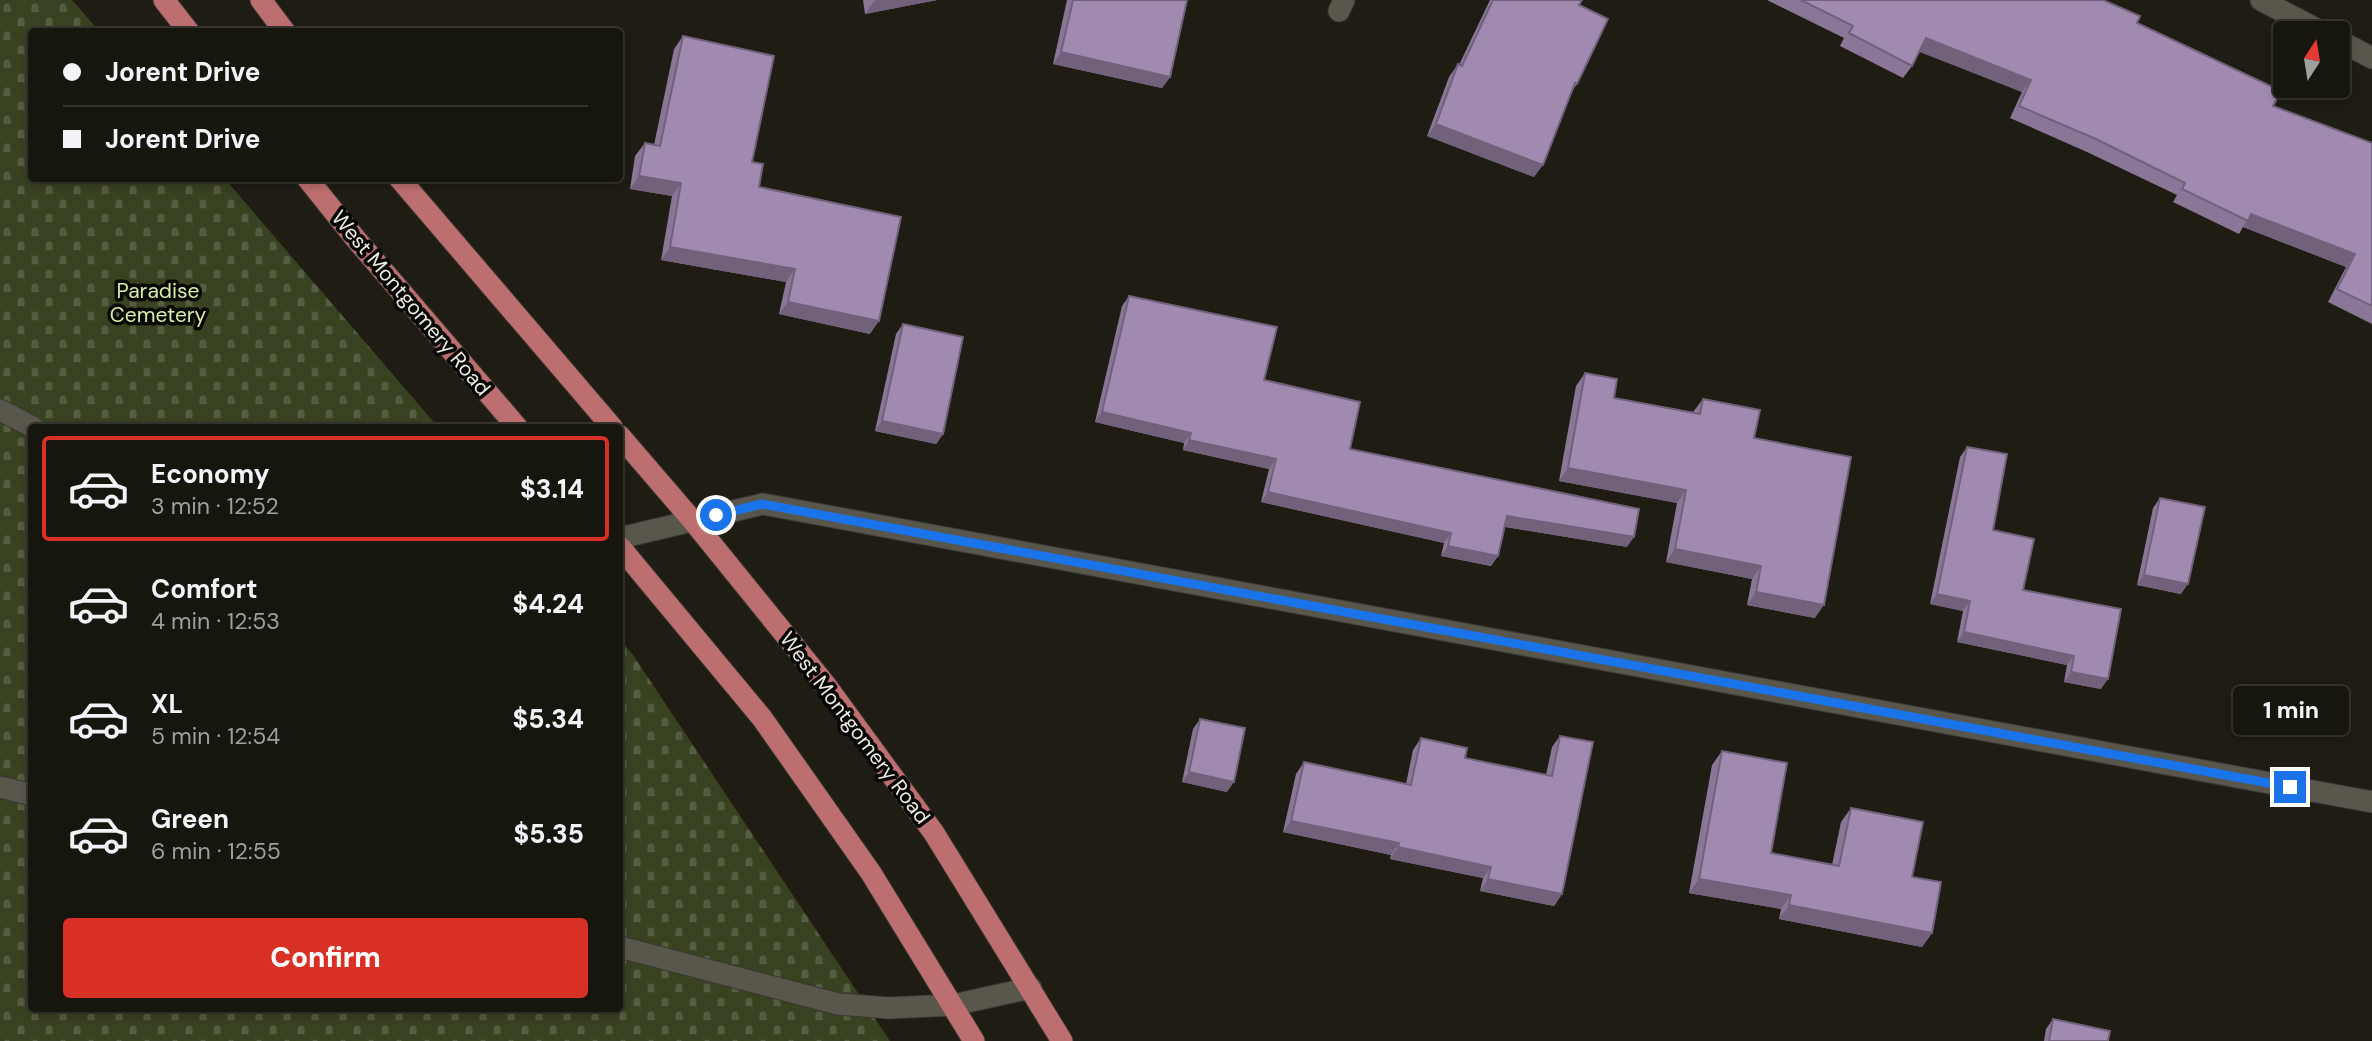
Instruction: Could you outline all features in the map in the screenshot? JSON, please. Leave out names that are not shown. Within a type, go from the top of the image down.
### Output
[{"type":"main road","points":[[164,0],[186,28]]},
{"type":"main road","points":[[261,0],[282,28]]},
{"type":"main road","name":"West Montgomery Road","points":[[310,182],[514,424]]},
{"type":"main road","points":[[402,182],[609,424]]},
{"type":"main road","name":"West Montgomery Road","points":[[623,439],[825,684],[934,833],[1062,1041]]},
{"type":"main road","points":[[623,551],[761,718],[871,873],[974,1041]]},
{"type":"street","points":[[2261,0],[2301,21]]},
{"type":"street","points":[[2350,46],[2372,58]]},
{"type":"street","points":[[0,410],[28,424]]},
{"type":"street","points":[[623,537],[762,504],[2372,802]]},
{"type":"street","points":[[0,786],[28,794]]},
{"type":"street","points":[[623,948],[838,1004],[889,1007],[953,1005],[1031,988]]},
{"type":"green space","name":"Paradise Cemetery","points":[[0,0],[72,0],[96,28],[28,28],[28,182],[228,182],[435,424],[28,424],[28,1012],[623,1012],[623,643],[890,1041],[0,1041]]},
{"type":"building","points":[[1073,0],[1187,0],[1170,77],[1061,52]]},
{"type":"building","points":[[1493,0],[1582,0],[1579,5],[1608,19],[1577,84],[1575,83],[1543,165],[1436,124],[1458,64],[1462,66]]},
{"type":"building","points":[[1801,0],[2103,0],[2140,16],[2137,23],[2273,87],[2273,98],[2277,98],[2273,106],[2372,143],[2372,306],[2337,289],[2355,254],[2251,214],[2248,221],[2182,189],[2185,183],[2096,139],[2019,106],[2031,80],[1926,38],[1912,66],[1849,33],[1853,26]]},
{"type":"building","points":[[683,36],[774,56],[752,162],[763,164],[759,187],[901,217],[879,321],[788,302],[795,269],[670,247],[681,183],[639,176],[645,143],[660,146]]},
{"type":"building","points":[[1129,296],[1277,327],[1264,380],[1360,402],[1350,449],[1639,509],[1634,537],[1507,516],[1498,556],[1448,546],[1451,533],[1268,492],[1276,459],[1189,440],[1191,433],[1102,412]]},
{"type":"building","points":[[903,324],[963,337],[943,434],[882,421]]},
{"type":"building","points":[[1585,373],[1617,379],[1614,398],[1700,414],[1703,399],[1760,410],[1754,438],[1851,457],[1824,605],[1756,592],[1761,566],[1675,549],[1686,490],[1568,468]]},
{"type":"building","points":[[1967,447],[2007,454],[1993,530],[2034,539],[2023,590],[2121,609],[2108,679],[2071,672],[2074,656],[1964,632],[1970,601],[1937,594]]},
{"type":"building","points":[[2160,498],[2205,507],[2188,584],[2144,575]]},
{"type":"building","points":[[1200,719],[1245,728],[1234,782],[1189,772]]},
{"type":"building","points":[[1560,736],[1593,742],[1562,894],[1488,879],[1491,867],[1398,847],[1399,843],[1291,821],[1304,762],[1411,785],[1421,738],[1467,748],[1465,758],[1552,776]]},
{"type":"building","points":[[1722,751],[1787,763],[1771,853],[1839,866],[1851,808],[1923,822],[1912,877],[1941,882],[1932,933],[1789,905],[1791,895],[1699,879]]},
{"type":"building","points":[[2053,1019],[2110,1031],[2108,1041],[2049,1041]]},
{"type":"route","points":[[716,515],[762,504],[2290,787]]}]
